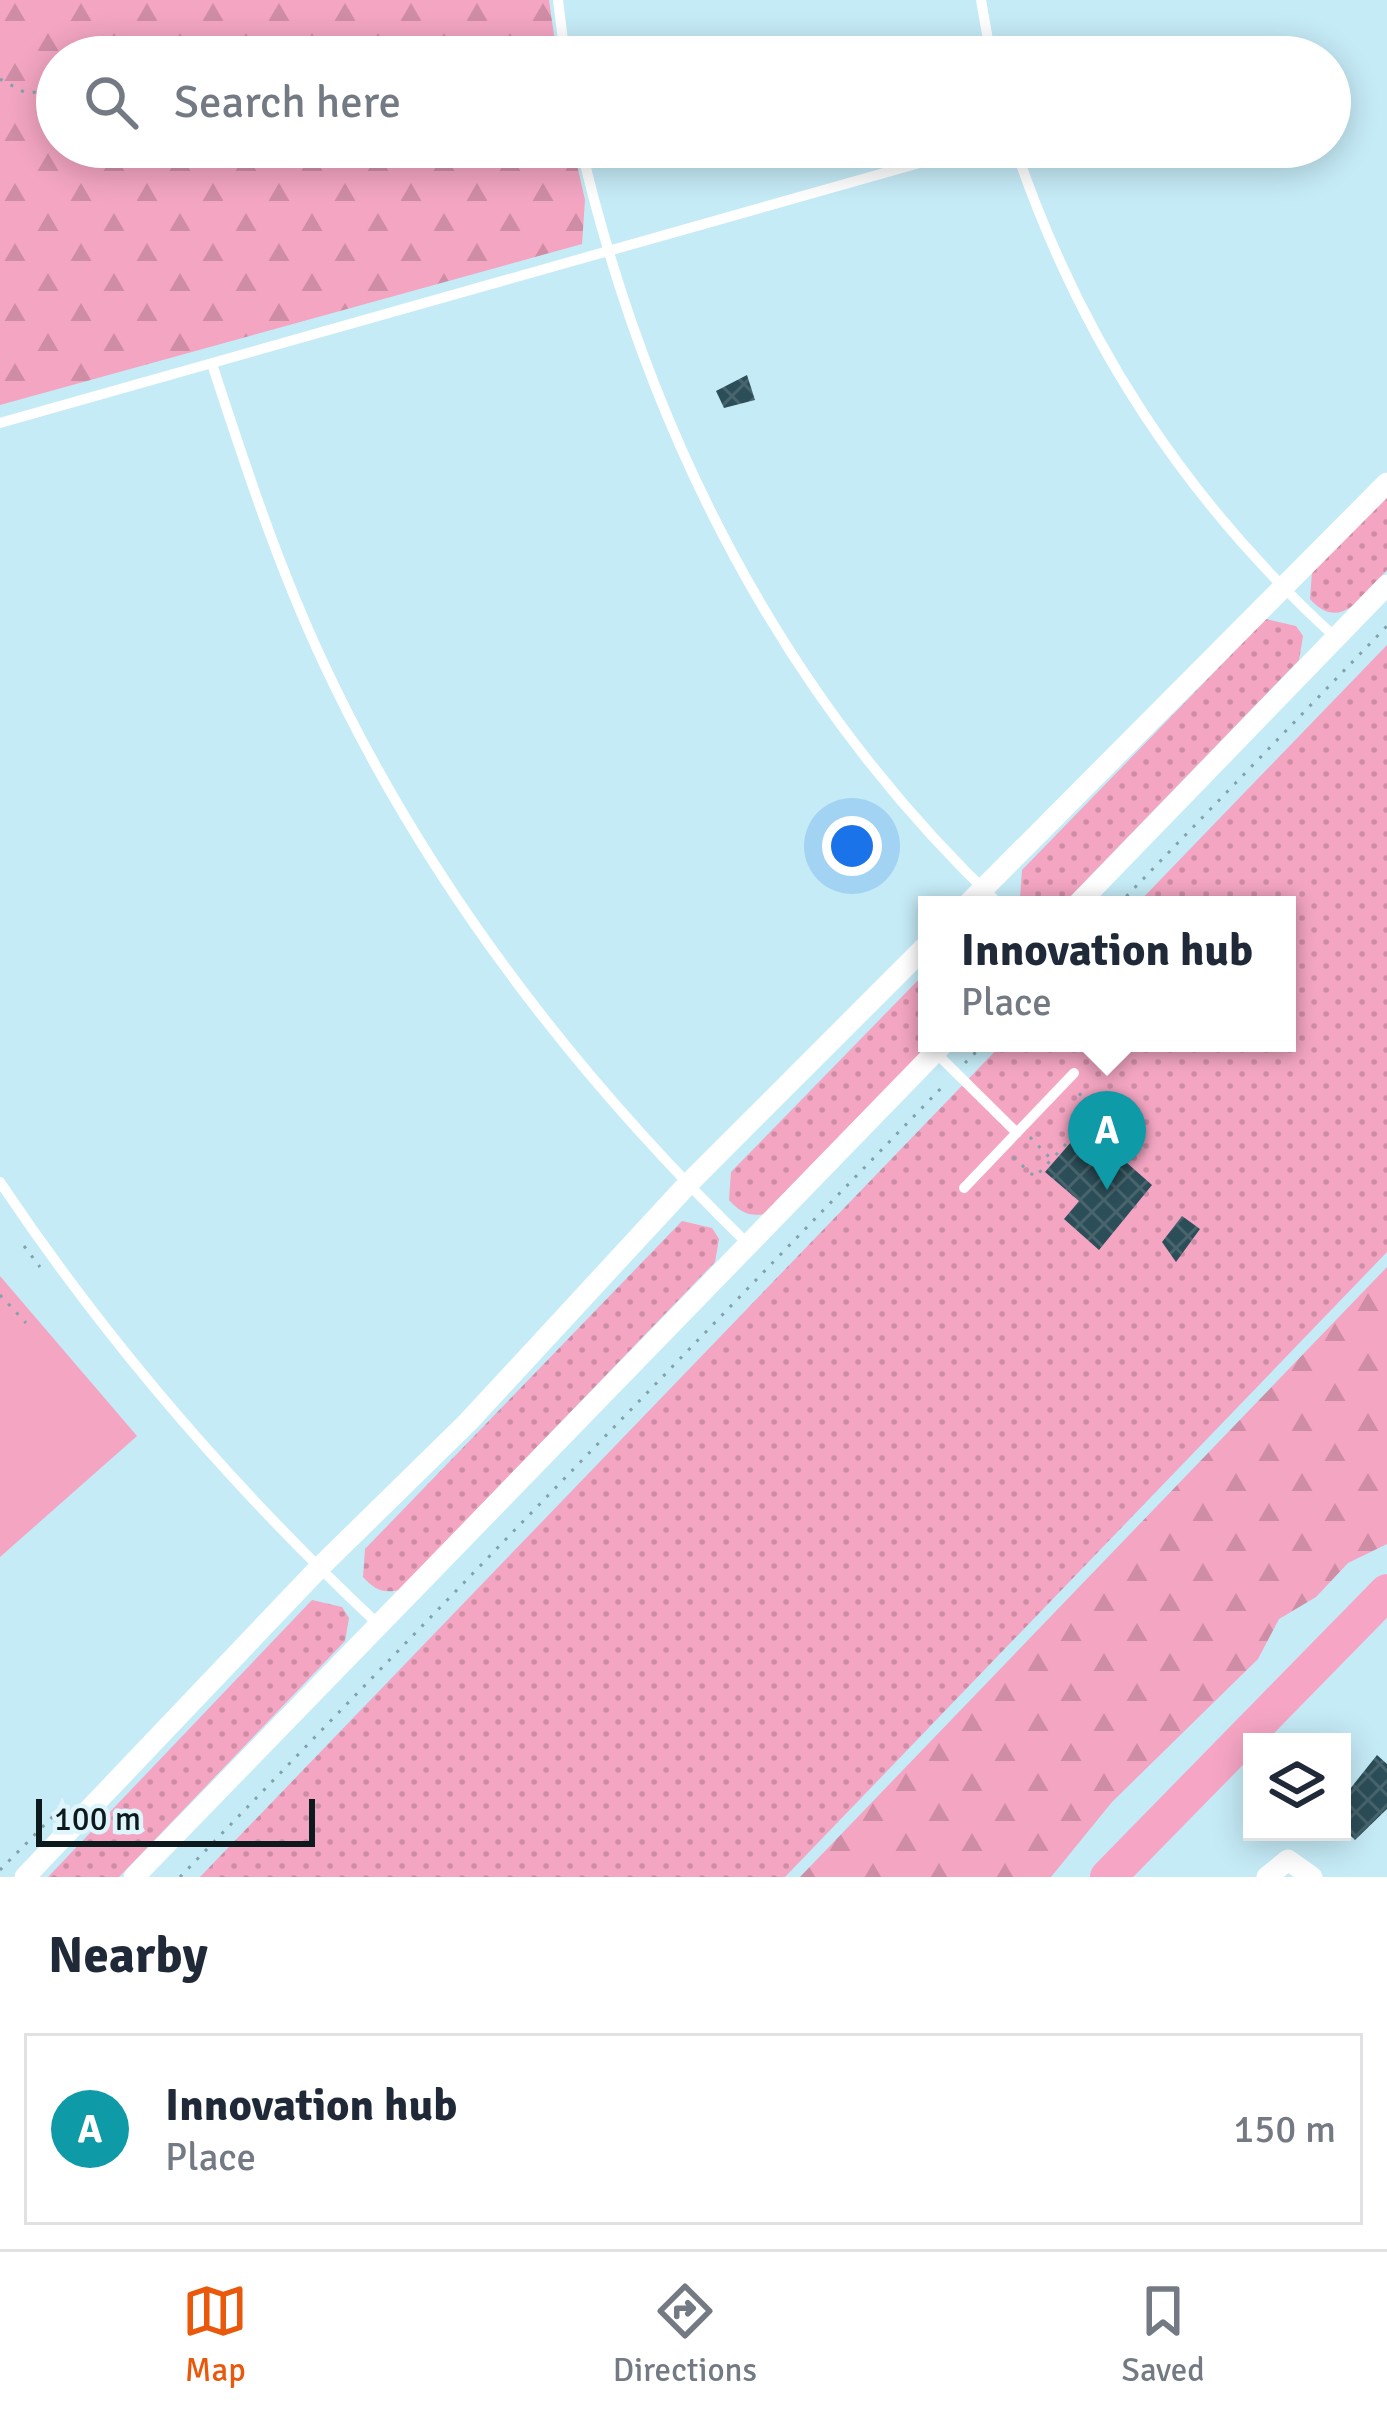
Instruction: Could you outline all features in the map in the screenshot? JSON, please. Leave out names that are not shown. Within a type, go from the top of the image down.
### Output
[{"type":"highway","points":[[1108,1877],[1387,1592]]},
{"type":"street","points":[[976,896],[1387,483]]},
{"type":"street","points":[[1086,896],[1387,585]]},
{"type":"street","points":[[25,1877],[319,1568],[468,1422],[687,1185],[918,954]]},
{"type":"street","points":[[134,1877],[936,1052]]},
{"type":"street","points":[[1268,1877],[1288,1860],[1312,1877]]},
{"type":"lane","points":[[558,0],[562,36]]},
{"type":"lane","points":[[981,0],[987,36]]},
{"type":"lane","points":[[586,168],[605,251],[680,452],[771,622],[843,728],[974,896]]},
{"type":"lane","points":[[0,423],[901,168]]},
{"type":"lane","points":[[1022,168],[1042,228],[1088,328],[1144,422],[1210,510],[1335,637]]},
{"type":"lane","points":[[212,364],[262,516],[306,621],[398,805],[484,939],[566,1048],[687,1185],[750,1246]]},
{"type":"lane","points":[[943,1052],[956,1073],[1017,1133]]},
{"type":"lane","points":[[964,1188],[1070,1077]]},
{"type":"lane","points":[[0,1182],[130,1360],[319,1568],[379,1625]]},
{"type":"path","points":[[0,79],[36,92]]},
{"type":"path","points":[[1127,896],[1387,626]]},
{"type":"path","points":[[181,1877],[976,1052]]},
{"type":"path","points":[[1003,1148],[1035,1178],[1098,1110],[1070,1077]]},
{"type":"path","points":[[22,1242],[47,1277]]},
{"type":"path","points":[[0,1295],[26,1323]]},
{"type":"path","points":[[0,1870],[67,1802]]},
{"type":"green space","points":[[0,0],[549,0],[554,36],[36,36],[36,168],[578,168],[585,200],[582,244],[0,405]]},
{"type":"green space","points":[[1387,494],[1387,570],[1351,607],[1332,613],[1321,609],[1310,599],[1312,572]]},
{"type":"green space","points":[[1266,619],[1296,626],[1303,636],[1299,660],[1071,896],[1020,896],[1022,870]]},
{"type":"green space","points":[[1387,645],[1387,1252],[785,1877],[200,1877],[994,1052],[1296,1052],[1296,896],[1145,896]]},
{"type":"green space","points":[[918,980],[921,1052],[765,1214],[749,1214],[729,1200],[731,1172]]},
{"type":"green space","points":[[682,1221],[712,1228],[719,1239],[715,1262],[399,1590],[383,1591],[371,1585],[363,1577],[365,1549]]},
{"type":"green space","points":[[1387,1267],[1387,1544],[1348,1563],[1316,1597],[1279,1619],[1258,1659],[1112,1802],[1051,1877],[800,1877]]},
{"type":"green space","points":[[0,1276],[137,1436],[0,1557]]},
{"type":"green space","points":[[312,1600],[342,1607],[349,1618],[345,1641],[119,1877],[48,1877]]},
{"type":"building","points":[[747,375],[755,400],[724,408],[716,391]]},
{"type":"building","points":[[1085,1126],[1152,1185],[1099,1250],[1064,1219],[1079,1201],[1045,1172]]},
{"type":"building","points":[[1182,1216],[1200,1229],[1176,1262],[1162,1242]]},
{"type":"building","points":[[1377,1755],[1387,1764],[1387,1809],[1355,1840],[1351,1836],[1351,1788]]},
{"type":"place","name":"Innovation hub","points":[[1107,1190]]}]
